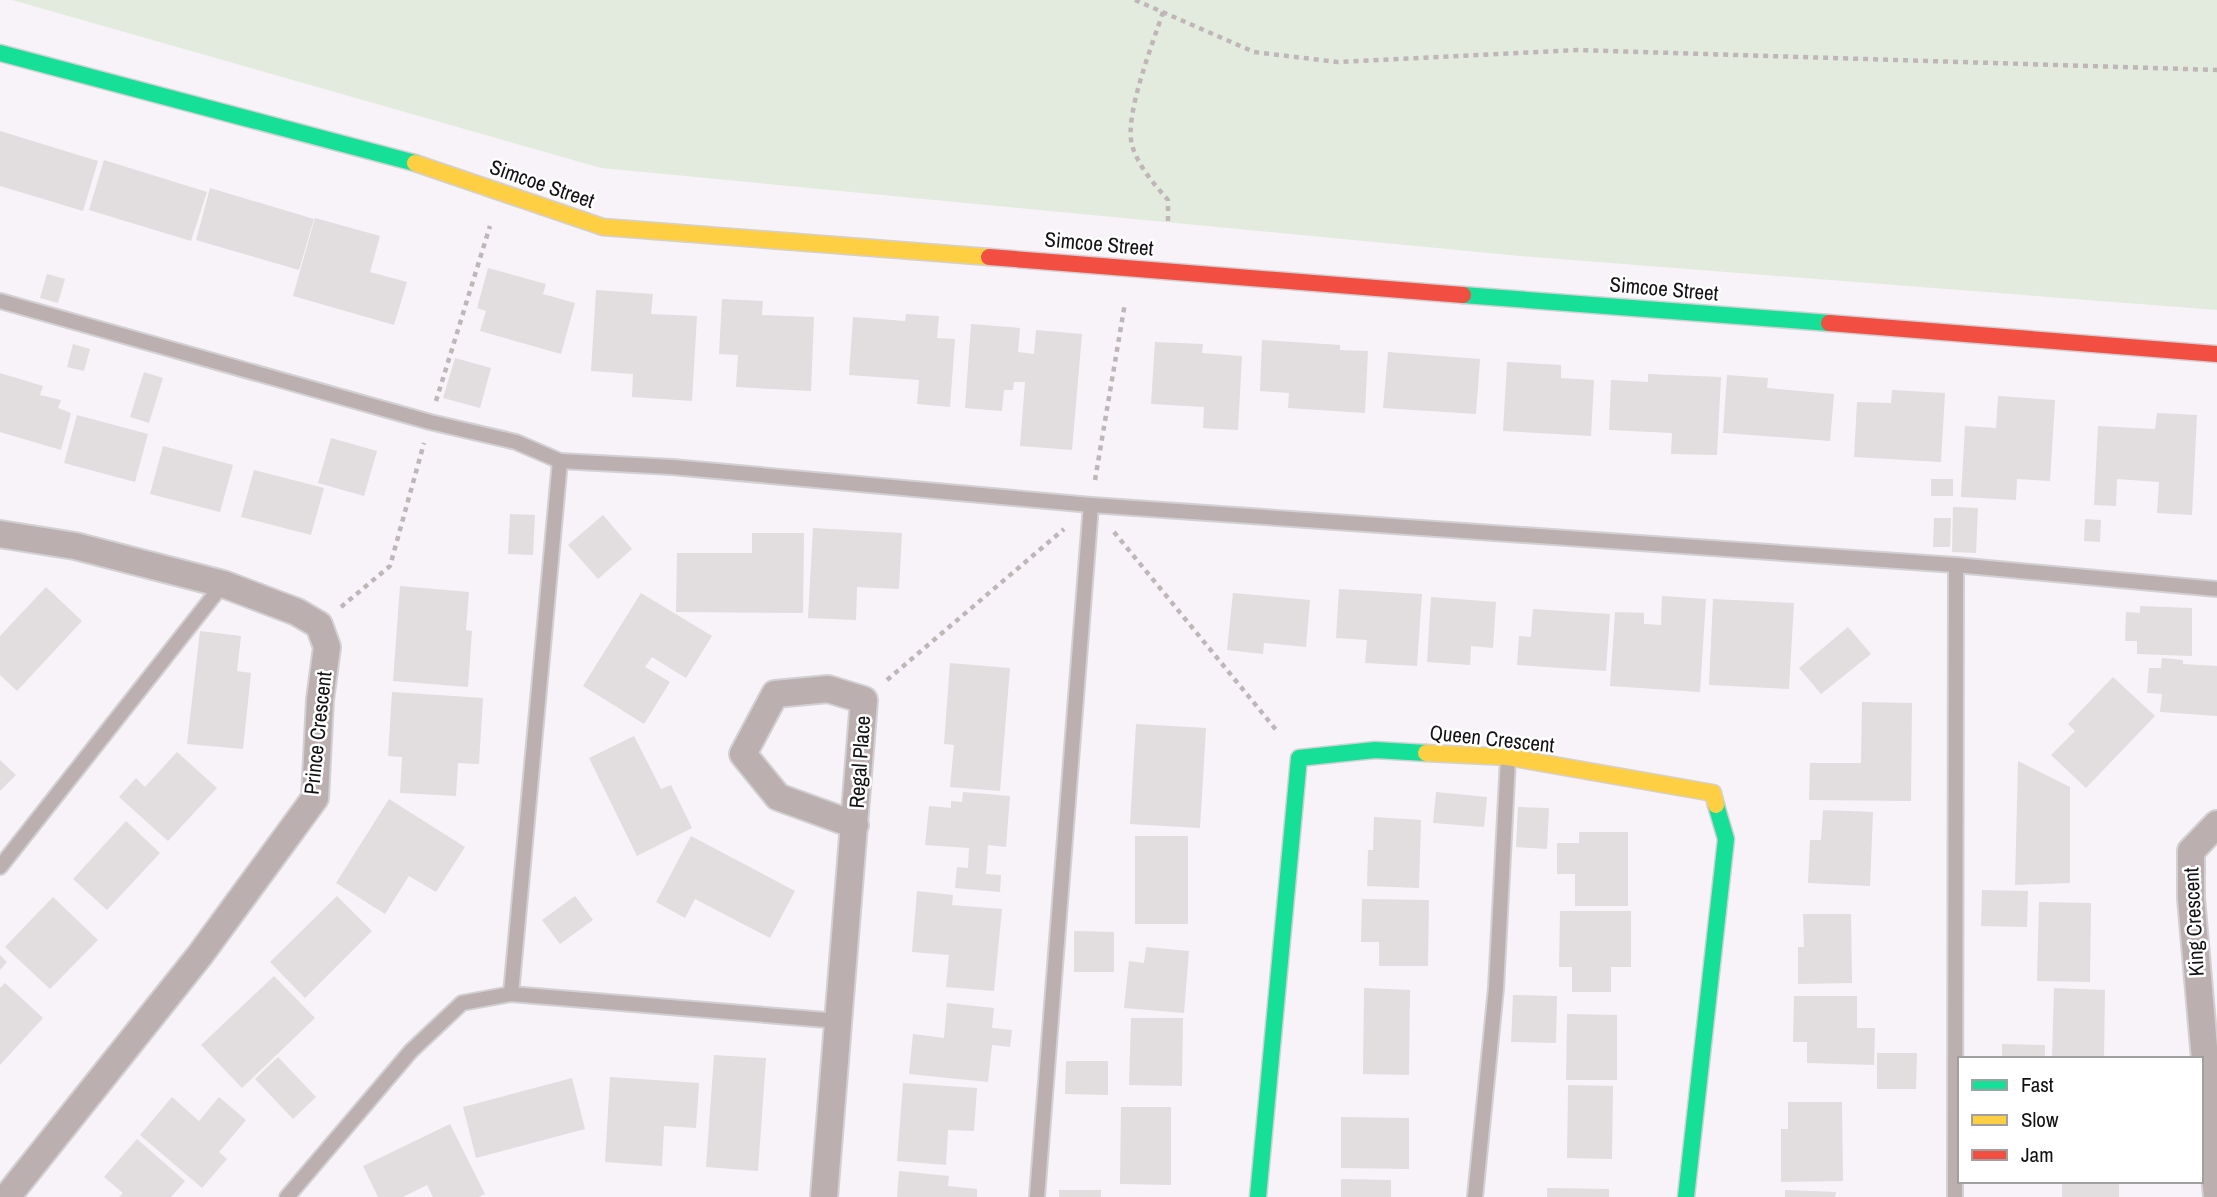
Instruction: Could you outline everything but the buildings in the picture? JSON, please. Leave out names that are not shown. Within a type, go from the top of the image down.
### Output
[{"type":"street","name":"Simcoe Street","points":[[0,53],[428,167],[603,227],[2217,354]]},
{"type":"street","name":"Prince Crescent","points":[[0,534],[75,546],[223,583],[297,612],[319,625],[327,647],[320,700],[315,798],[200,955],[7,1197]]},
{"type":"street","name":"Regal Place","points":[[824,1197],[855,825],[864,700],[828,689],[775,694],[743,754],[778,797],[855,825]]},
{"type":"street","name":"Queen Crescent","points":[[1299,758],[1375,750],[1508,757],[1713,793],[1726,839],[1686,1197]]},
{"type":"street","points":[[1258,1197],[1299,758]]},
{"type":"street","name":"King Crescent","points":[[2217,824],[2191,851],[2191,898],[2217,1197]]},
{"type":"lane","points":[[0,301],[430,422],[516,442],[560,461],[672,467],[1091,505],[1956,565],[2217,589]]},
{"type":"lane","points":[[511,994],[560,461]]},
{"type":"lane","points":[[1037,1197],[1091,505]]},
{"type":"lane","points":[[1955,1197],[1956,565]]},
{"type":"lane","points":[[0,867],[223,583]]},
{"type":"lane","points":[[1475,1197],[1496,988],[1508,757]]},
{"type":"lane","points":[[287,1197],[411,1051],[462,1003],[511,994],[839,1021]]},
{"type":"path","points":[[1135,0],[1254,52],[1337,62],[1577,50],[2217,70]]},
{"type":"path","points":[[1163,12],[1130,127],[1135,153],[1150,179],[1168,200],[1168,222]]},
{"type":"path","points":[[864,700],[1091,505],[1131,267]]},
{"type":"path","points":[[1091,505],[1299,758]]},
{"type":"shaded area","points":[[12,0],[2217,0],[2217,310],[1520,256],[601,168]]},
{"type":"traffic: fast","points":[[0,53],[415,163]]},
{"type":"traffic: fast","points":[[1463,295],[1829,323]]},
{"type":"traffic: fast","points":[[1258,1197],[1299,758],[1375,750],[1426,753]]},
{"type":"traffic: fast","points":[[1686,1197],[1726,839],[1716,805]]},
{"type":"traffic: slow","points":[[415,163],[603,227],[989,257]]},
{"type":"traffic: slow","points":[[1426,753],[1508,757],[1713,793],[1716,805]]},
{"type":"traffic: jam","points":[[989,257],[1463,295]]},
{"type":"traffic: jam","points":[[1829,323],[2217,354]]}]
